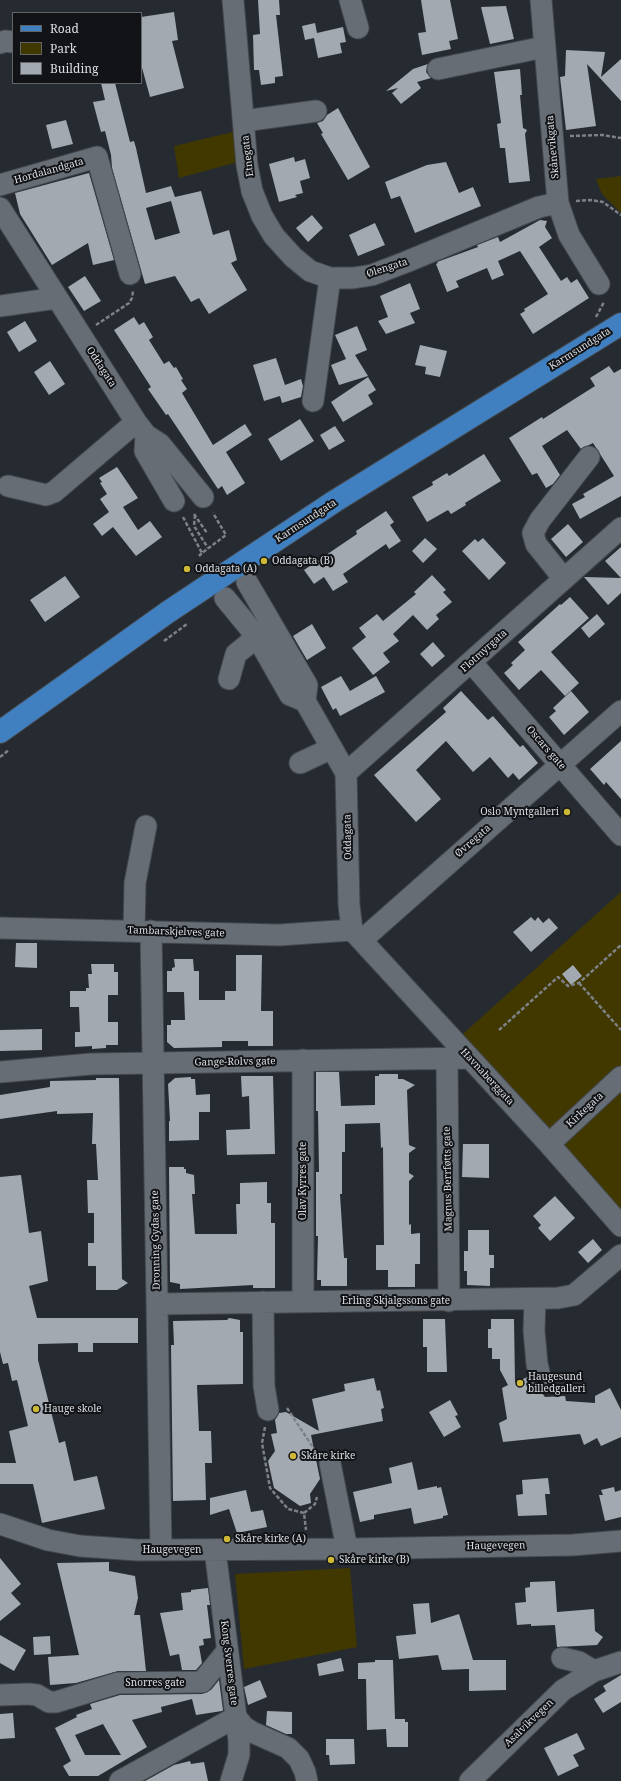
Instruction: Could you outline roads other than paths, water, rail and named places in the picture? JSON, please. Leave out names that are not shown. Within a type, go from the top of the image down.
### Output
[{"type":"main road","name":"Karmsundgata","points":[[0,714],[146,612],[292,514],[621,308]]},
{"type":"main road","name":"Karmsundgata","points":[[0,732],[168,612],[328,506],[621,324]]},
{"type":"street","name":"Etnegata","points":[[233,0],[247,165],[252,191],[262,216],[274,236],[293,257],[310,270],[330,278]]},
{"type":"street","points":[[350,0],[358,28]]},
{"type":"street","name":"Skånevikgata","points":[[541,0],[551,138],[558,203],[569,235],[600,284]]},
{"type":"street","points":[[0,43],[5,41],[12,42]]},
{"type":"street","points":[[438,69],[544,47]]},
{"type":"street","points":[[244,121],[316,111]]},
{"type":"street","name":"Hordalandgata","points":[[0,185],[97,156],[130,274]]},
{"type":"street","name":"Ølengata","points":[[330,278],[353,278],[372,275],[539,207],[558,203]]},
{"type":"street","name":"Oddagata","points":[[0,208],[141,429]]},
{"type":"street","points":[[314,401],[330,278]]},
{"type":"street","points":[[0,306],[57,298]]},
{"type":"street","points":[[8,486],[46,495],[54,492],[141,429]]},
{"type":"street","points":[[141,429],[145,451],[174,501]]},
{"type":"street","points":[[141,429],[160,444],[199,506]]},
{"type":"street","points":[[564,579],[536,544],[533,533],[540,520],[590,457]]},
{"type":"street","name":"Flotmyrgata","points":[[346,773],[621,528]]},
{"type":"street","points":[[226,598],[257,637],[290,695],[305,701],[307,685],[247,582]]},
{"type":"street","points":[[229,678],[236,654],[257,637]]},
{"type":"street","name":"Oscars gate","points":[[471,662],[621,835]]},
{"type":"street","name":"Oddagata","points":[[305,701],[346,773],[349,905],[357,935]]},
{"type":"street","name":"Øvregata","points":[[357,935],[561,764],[621,710]]},
{"type":"street","points":[[300,764],[332,748]]},
{"type":"street","name":"Dronning Gydas gate","points":[[146,826],[135,883],[143,931],[154,1064],[161,1550]]},
{"type":"street","name":"Tambarskjelves gate","points":[[0,928],[279,935],[357,935]]},
{"type":"street","name":"Havnaberggata","points":[[357,935],[549,1144],[621,1226]]},
{"type":"street","name":"Magnus Berrføtts gate","points":[[446,1058],[450,1301]]},
{"type":"street","name":"Gange-Rolvs gate","points":[[0,1072],[91,1064],[470,1058]]},
{"type":"street","name":"Olav Kyrres gate","points":[[303,1060],[303,1301]]},
{"type":"street","name":"Kirkegata","points":[[549,1144],[621,1077]]},
{"type":"street","name":"Erling Skjalgssons gate","points":[[157,1304],[303,1301],[450,1301],[558,1298],[574,1295],[621,1255]]},
{"type":"street","points":[[535,1299],[534,1331],[536,1364],[540,1381]]},
{"type":"street","points":[[264,1302],[264,1386],[268,1410]]},
{"type":"street","points":[[324,1459],[347,1549]]},
{"type":"street","name":"Haugevegen","points":[[0,1524],[48,1540],[80,1546],[161,1550],[347,1549],[573,1544],[621,1541]]},
{"type":"street","name":"Kong Sverres gate","points":[[120,1781],[236,1717],[215,1550]]},
{"type":"street","name":"Snorres gate","points":[[0,1695],[29,1694],[49,1702],[56,1702],[118,1683],[202,1682],[227,1650]]},
{"type":"street","points":[[562,1658],[579,1662],[594,1672]]},
{"type":"street","name":"Asalvikvegen","points":[[470,1781],[563,1690],[594,1672],[621,1662]]},
{"type":"street","points":[[231,1781],[239,1755],[236,1717]]},
{"type":"street","points":[[236,1717],[244,1727],[252,1732],[288,1748],[298,1759],[305,1772],[307,1781]]},
{"type":"place","name":"Oddagata (B)","points":[[264,561]]},
{"type":"place","name":"Oddagata (A)","points":[[187,569]]},
{"type":"place","name":"Oslo Myntgalleri","points":[[567,812]]},
{"type":"place","name":"Haugesund billedgalleri","points":[[520,1383]]},
{"type":"place","name":"Hauge skole","points":[[36,1409]]},
{"type":"place","name":"Skåre kirke","points":[[293,1456]]},
{"type":"place","name":"Skåre kirke (A)","points":[[227,1539]]},
{"type":"place","name":"Skåre kirke (B)","points":[[331,1560]]}]
